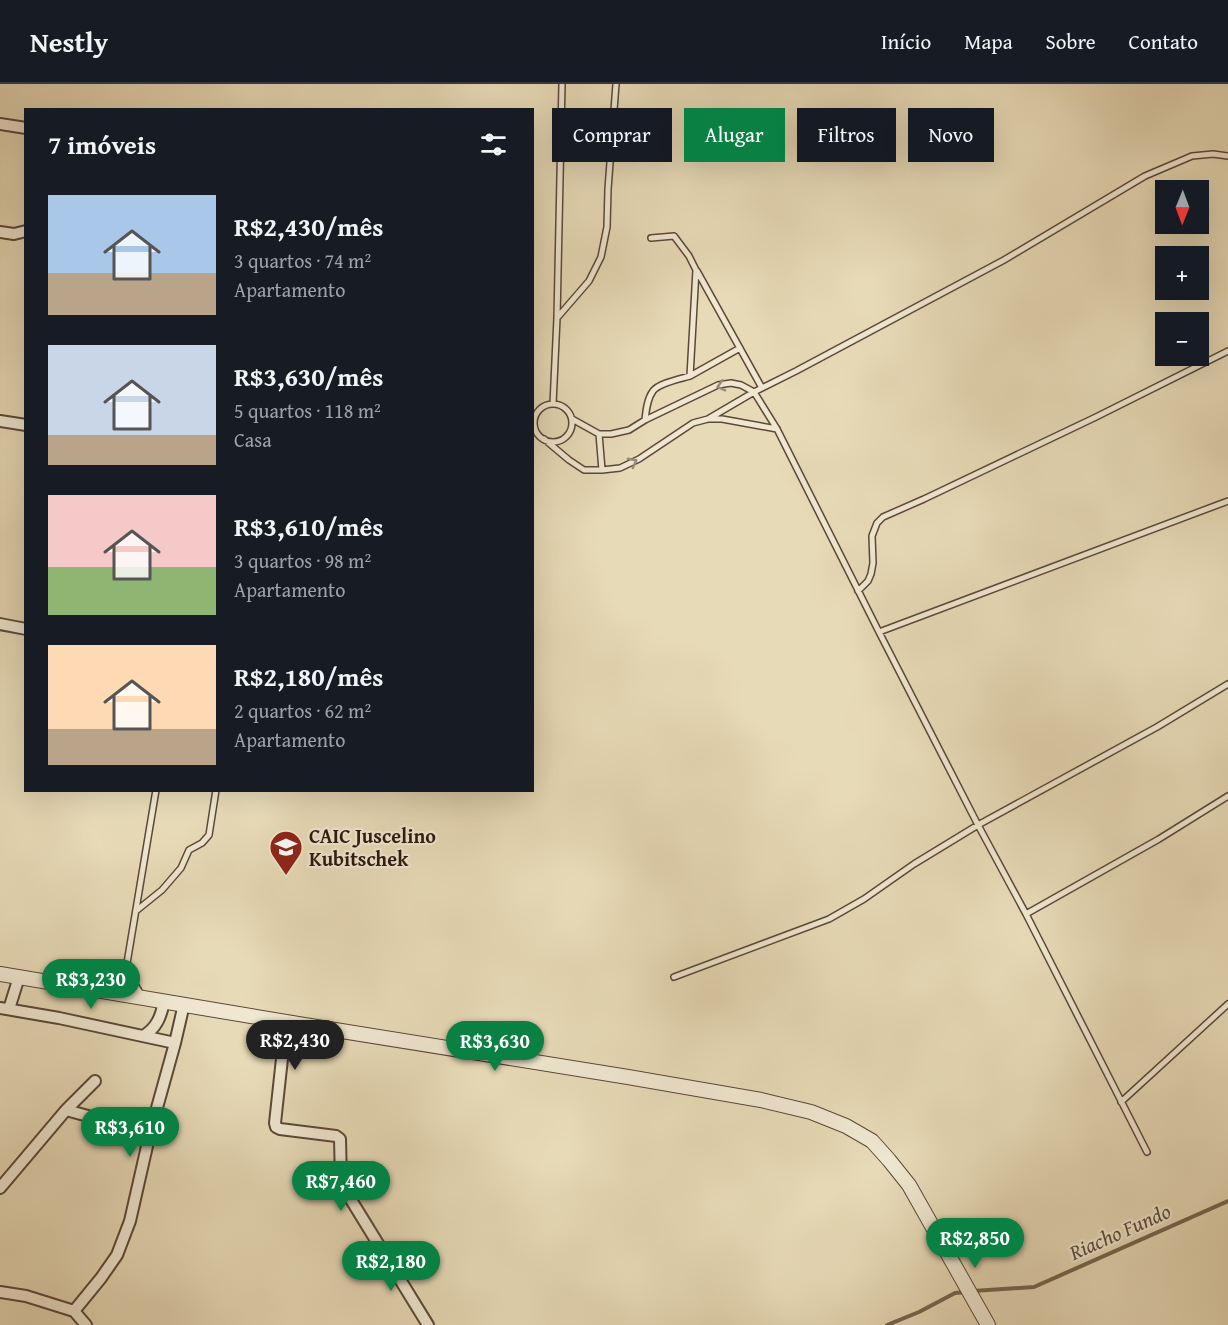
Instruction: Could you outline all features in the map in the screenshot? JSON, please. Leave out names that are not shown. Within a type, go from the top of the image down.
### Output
[{"type":"street","points":[[0,124],[24,128]]},
{"type":"street","points":[[0,232],[14,234],[24,232]]},
{"type":"street","points":[[0,421],[24,426]]},
{"type":"street","points":[[0,624],[24,629]]},
{"type":"street","points":[[0,974],[645,1080],[760,1100],[811,1112],[846,1126],[872,1141],[909,1185],[988,1325]]},
{"type":"street","points":[[19,977],[5,1008],[175,1043]]},
{"type":"street","points":[[143,1036],[154,1029],[161,1016],[164,1002]]},
{"type":"street","points":[[74,1311],[117,1255],[130,1221],[150,1133],[184,1004]]},
{"type":"street","points":[[286,1022],[276,1126],[280,1129],[336,1136],[340,1139],[341,1181],[345,1190],[428,1325]]},
{"type":"street","points":[[0,1188],[66,1110],[95,1081]]},
{"type":"street","points":[[66,1110],[150,1133]]},
{"type":"street","points":[[0,1292],[26,1296],[74,1311],[86,1325]]},
{"type":"lane","points":[[554,404],[562,84]]},
{"type":"lane","points":[[557,318],[589,281],[603,250],[607,226],[616,84]]},
{"type":"lane","points":[[708,419],[762,387],[1004,260],[1145,176],[1192,156],[1213,154],[1228,156]]},
{"type":"lane","points":[[651,238],[674,236],[689,256],[762,387]]},
{"type":"lane","points":[[690,376],[696,270]]},
{"type":"lane","points":[[645,420],[653,390],[690,376],[740,348]]},
{"type":"lane","points":[[858,591],[868,581],[871,574],[872,536],[877,523],[883,517],[1096,417],[1228,351]]},
{"type":"lane","points":[[572,419],[599,434],[612,434],[629,430],[718,385],[731,383],[754,392],[777,429],[1147,1152]]},
{"type":"lane","points":[[544,439],[552,442],[561,441],[572,428],[569,411],[554,404],[545,406],[539,411],[534,426],[538,434],[569,460],[584,470],[620,468],[639,459],[693,423],[708,419],[722,419],[777,429]]},
{"type":"lane","points":[[599,434],[603,470]]},
{"type":"lane","points":[[879,632],[1228,501]]},
{"type":"lane","points":[[674,977],[828,919],[864,899],[914,864],[978,825],[1157,727],[1228,684]]},
{"type":"lane","points":[[97,990],[117,978],[126,969],[156,792]]},
{"type":"lane","points":[[136,912],[162,890],[181,868],[189,850],[202,843],[209,835],[216,792]]},
{"type":"lane","points":[[1026,914],[1159,839],[1228,796]]},
{"type":"lane","points":[[126,969],[144,999]]},
{"type":"lane","points":[[1121,1102],[1228,1004]]},
{"type":"waterway","name":"Riacho Fundo","points":[[973,1291],[1034,1287],[1228,1201]]},
{"type":"waterway","name":"Riacho Fundo","points":[[887,1325],[919,1312],[955,1293],[966,1292]]},
{"type":"place","name":"CAIC Juscelino Kubitschek","points":[[286,876]]}]
